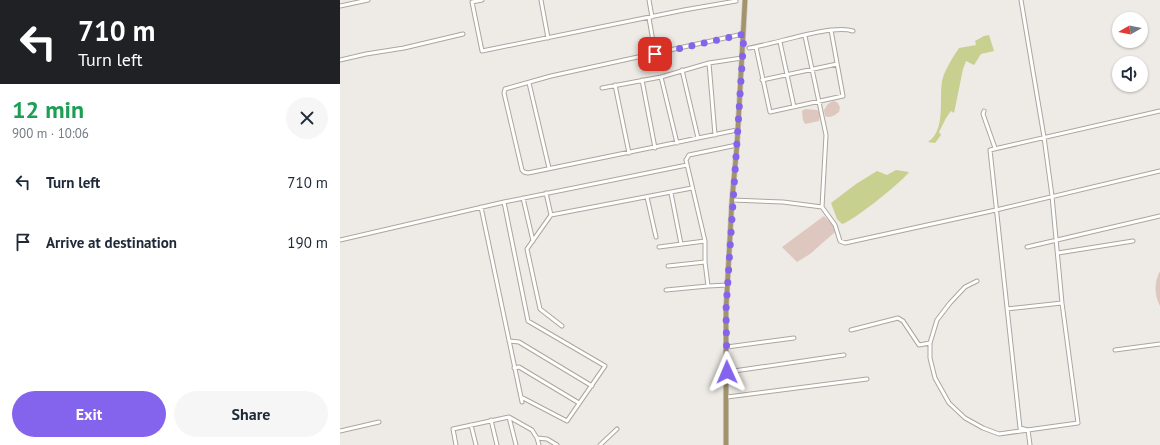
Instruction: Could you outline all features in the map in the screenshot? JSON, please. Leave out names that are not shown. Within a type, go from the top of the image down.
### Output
[{"type":"main road","points":[[726,445],[728,285],[732,200],[744,34],[744,0]]},
{"type":"street","points":[[340,6],[368,0]]},
{"type":"street","points":[[482,0],[472,2],[482,51],[736,1]]},
{"type":"street","points":[[541,0],[548,38]]},
{"type":"street","points":[[649,0],[655,53]]},
{"type":"street","points":[[714,0],[715,5]]},
{"type":"street","points":[[977,280],[965,287],[937,320],[930,342],[930,358],[935,378],[949,403],[965,418],[999,434],[1078,423],[1062,303],[1052,196],[1044,137],[1021,0]]},
{"type":"street","points":[[749,48],[831,30],[846,28],[854,31]]},
{"type":"street","points":[[756,47],[770,112],[819,102],[843,96],[831,30]]},
{"type":"street","points":[[340,60],[404,48],[462,34]]},
{"type":"street","points":[[737,130],[528,173],[522,170],[504,92],[506,89],[551,76],[744,34]]},
{"type":"street","points":[[805,36],[826,135],[822,207],[835,224],[840,241],[845,243],[996,210],[1160,171]]},
{"type":"street","points":[[780,42],[794,107]]},
{"type":"street","points":[[602,88],[661,77],[709,63],[742,58]]},
{"type":"street","points":[[709,63],[715,135]]},
{"type":"street","points":[[762,80],[838,64]]},
{"type":"street","points":[[682,70],[698,138]]},
{"type":"street","points":[[661,77],[677,143]]},
{"type":"street","points":[[642,80],[654,148]]},
{"type":"street","points":[[529,83],[549,168]]},
{"type":"street","points":[[615,86],[629,153]]},
{"type":"street","points":[[984,110],[983,114],[990,130],[995,148]]},
{"type":"street","points":[[1028,430],[1020,428],[990,150],[1160,110]]},
{"type":"street","points":[[708,286],[705,262],[705,241],[686,160],[689,155],[737,144]]},
{"type":"street","points":[[340,240],[504,202],[687,165]]},
{"type":"street","points":[[562,326],[540,309],[527,250],[551,215],[692,188]]},
{"type":"street","points":[[546,193],[551,215]]},
{"type":"street","points":[[671,193],[681,244]]},
{"type":"street","points":[[647,197],[656,238]]},
{"type":"street","points":[[523,198],[533,241]]},
{"type":"street","points":[[732,200],[783,202],[822,207]]},
{"type":"street","points":[[504,202],[528,321],[605,366],[567,421],[521,397]]},
{"type":"street","points":[[481,207],[522,402]]},
{"type":"street","points":[[1027,247],[1160,216]]},
{"type":"street","points":[[658,246],[705,241]]},
{"type":"street","points":[[1058,252],[1133,241]]},
{"type":"street","points":[[668,266],[705,262]]},
{"type":"street","points":[[666,290],[728,285]]},
{"type":"street","points":[[1007,309],[1062,303]]},
{"type":"street","points":[[851,330],[898,318],[903,321],[919,345],[930,342]]},
{"type":"street","points":[[727,347],[794,338]]},
{"type":"street","points":[[509,341],[519,342],[592,386]]},
{"type":"street","points":[[1115,350],[1160,344]]},
{"type":"street","points":[[727,372],[844,355]]},
{"type":"street","points":[[514,368],[519,367],[579,403]]},
{"type":"street","points":[[727,397],[866,379]]},
{"type":"street","points":[[509,416],[516,445]]},
{"type":"street","points":[[456,445],[453,429],[509,416],[532,430],[539,445]]},
{"type":"street","points":[[491,420],[497,445]]},
{"type":"street","points":[[340,431],[379,422]]},
{"type":"street","points":[[471,425],[476,445]]},
{"type":"street","points":[[600,445],[617,429]]},
{"type":"street","points":[[1028,430],[1030,445]]},
{"type":"street","points":[[537,438],[547,439],[557,445]]},
{"type":"shaded area","points":[[989,35],[994,51],[981,54],[974,65],[966,61],[954,113],[951,111],[946,118],[939,132],[941,135],[935,143],[928,142],[934,137],[940,122],[942,81],[949,64],[959,48],[976,45],[975,41]]},
{"type":"shaded area","points":[[833,101],[837,102],[840,107],[839,112],[831,117],[827,117],[825,116],[824,110],[828,104]]},
{"type":"shaded area","points":[[805,109],[817,110],[820,113],[819,121],[805,124],[802,111]]},
{"type":"shaded area","points":[[896,170],[909,172],[866,209],[847,222],[842,224],[837,219],[831,203],[856,184],[877,171],[887,175]]},
{"type":"shaded area","points":[[824,216],[832,222],[835,232],[810,254],[797,262],[782,247]]},
{"type":"shaded area","points":[[1160,271],[1160,306],[1156,288]]},
{"type":"route","points":[[655,54],[744,34],[726,310],[727,372]]}]
